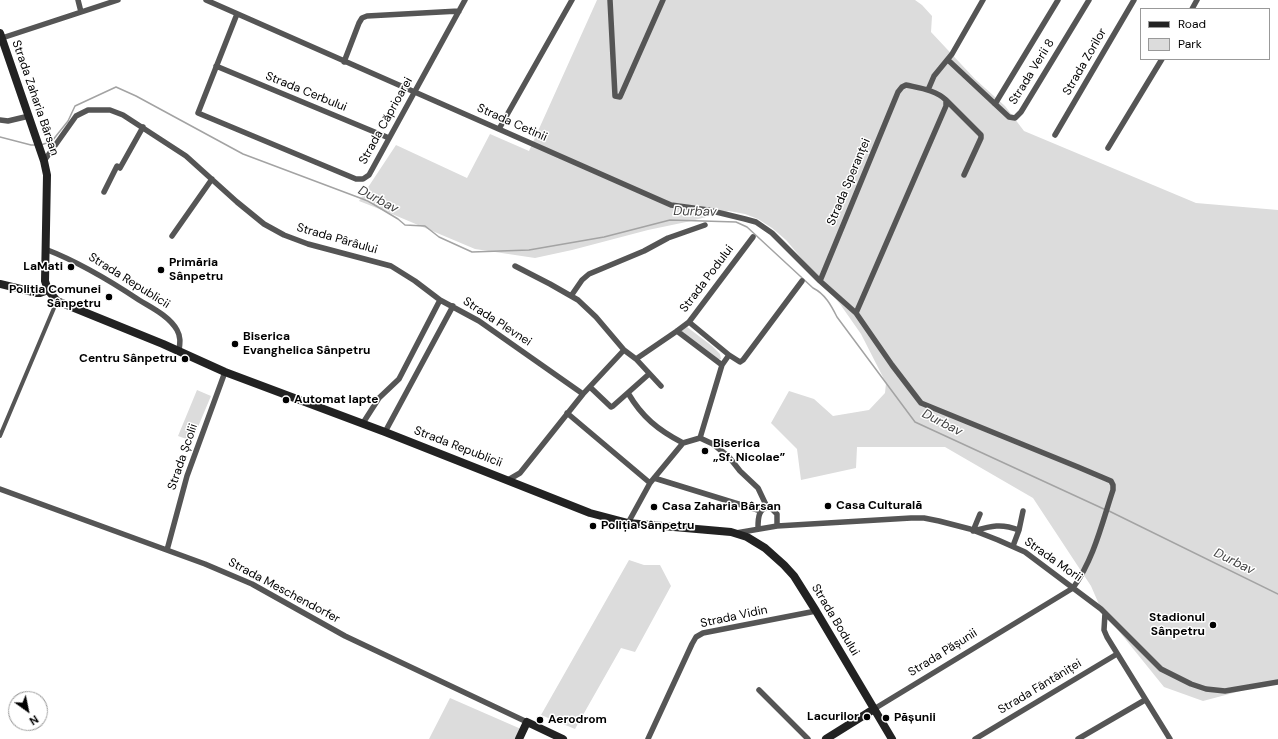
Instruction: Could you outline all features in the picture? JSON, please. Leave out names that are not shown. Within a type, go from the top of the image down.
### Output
[{"type":"main road","name":"Strada Zaharia Bârsan","points":[[1,35],[43,157],[47,175],[45,281],[48,290]]},
{"type":"main road","points":[[0,284],[37,293],[48,290],[56,301]]},
{"type":"main road","name":"Strada Republicii","points":[[56,301],[179,351],[225,372],[363,423],[590,513],[628,522],[736,533]]},
{"type":"main road","name":"Strada Bodului","points":[[736,533],[747,537],[765,548],[794,576],[892,739]]},
{"type":"main road","name":"Strada Pășunii","points":[[826,739],[874,709]]},
{"type":"main road","points":[[519,739],[527,722]]},
{"type":"main road","name":"Strada Meschendorfer","points":[[527,722],[563,739]]},
{"type":"street","points":[[78,0],[82,12]]},
{"type":"street","points":[[1,35],[118,0]]},
{"type":"street","name":"Strada Cetinii","points":[[206,0],[671,205],[708,210],[756,222],[772,233],[820,281],[856,313],[892,365],[921,403],[1111,481],[1113,490],[1096,543],[1086,568],[1073,588]]},
{"type":"street","name":"Strada Căprioarei","points":[[216,66],[198,113],[356,179],[363,179],[369,175],[465,0]]},
{"type":"street","points":[[499,129],[572,0]]},
{"type":"street","points":[[610,0],[615,96],[620,97],[663,0]]},
{"type":"street","points":[[964,175],[982,138],[981,135],[943,97],[928,90],[934,76],[948,60],[983,0]]},
{"type":"street","points":[[995,104],[1058,0]]},
{"type":"street","name":"Strada Verii 8","points":[[948,60],[1009,117],[1015,118],[1022,112],[1089,0]]},
{"type":"street","name":"Strada Zorilor","points":[[1055,135],[1134,0]]},
{"type":"street","points":[[344,62],[362,18],[367,16],[459,11]]},
{"type":"street","points":[[216,66],[237,14]]},
{"type":"street","points":[[1108,148],[1161,60]]},
{"type":"street","name":"Strada Cerbului","points":[[216,66],[389,138]]},
{"type":"street","name":"Strada Speranței","points":[[820,281],[898,92],[906,85],[928,90]]},
{"type":"street","points":[[856,313],[946,106],[946,100]]},
{"type":"street","name":"Strada Pârâului","points":[[43,157],[76,116],[88,110],[110,110],[123,115],[143,127],[186,156],[264,224],[308,244],[391,266],[415,281],[440,300]]},
{"type":"street","points":[[0,120],[8,121],[29,116]]},
{"type":"street","points":[[104,192],[117,166],[120,168],[143,127]]},
{"type":"street","points":[[172,236],[212,180]]},
{"type":"street","points":[[571,296],[582,280],[589,274],[644,251],[668,238],[705,225]]},
{"type":"street","name":"Strada Podului","points":[[636,358],[689,322],[753,237]]},
{"type":"street","name":"Strada Republicii","points":[[45,249],[91,269],[160,313],[173,324],[180,336],[179,351]]},
{"type":"street","points":[[515,266],[578,300],[596,317],[624,350],[636,358],[661,386]]},
{"type":"street","points":[[689,322],[739,362],[743,360],[802,281]]},
{"type":"street","points":[[363,423],[379,398],[399,379],[440,300]]},
{"type":"street","name":"Strada Plevnei","points":[[440,300],[479,320],[583,394]]},
{"type":"street","points":[[0,436],[56,301]]},
{"type":"street","points":[[385,432],[453,306]]},
{"type":"street","points":[[677,331],[722,365]]},
{"type":"street","points":[[508,480],[520,473],[583,394],[624,350]]},
{"type":"street","points":[[700,438],[722,365],[729,355]]},
{"type":"street","name":"Strada Școlii","points":[[167,550],[187,476],[225,372]]},
{"type":"street","points":[[590,387],[611,407],[649,374]]},
{"type":"street","points":[[628,393],[639,411],[648,420],[663,432],[683,443]]},
{"type":"street","points":[[567,413],[650,483]]},
{"type":"street","points":[[628,522],[650,483],[683,443],[700,438],[712,444],[729,457],[740,471],[758,488],[767,507],[771,508],[777,514],[777,526]]},
{"type":"street","points":[[520,473],[521,485]]},
{"type":"street","points":[[654,478],[761,511]]},
{"type":"street","name":"Strada Meschendorfer","points":[[0,489],[205,564],[243,580],[328,628],[527,722]]},
{"type":"street","points":[[747,537],[755,529],[761,511],[767,507]]},
{"type":"street","points":[[1013,546],[1019,530],[1023,511]]},
{"type":"street","points":[[973,530],[980,514]]},
{"type":"street","name":"Strada Morii","points":[[736,533],[777,526],[911,518],[924,518],[973,530],[1013,546],[1036,559],[1105,613],[1162,669],[1191,684],[1206,689],[1225,691],[1278,682]]},
{"type":"street","points":[[973,530],[998,525],[1008,526],[1019,530]]},
{"type":"street","name":"Strada Pășunii","points":[[874,709],[1073,588]]},
{"type":"street","name":"Strada Vidin","points":[[648,739],[696,637],[703,633],[816,611]]},
{"type":"street","points":[[1105,613],[1104,630],[1116,654],[1170,739]]},
{"type":"street","name":"Strada Fântâniței","points":[[975,739],[1116,654]]},
{"type":"street","points":[[759,690],[808,739]]},
{"type":"street","points":[[1078,739],[1145,700]]},
{"type":"green space","points":[[597,0],[915,0],[932,16],[931,32],[975,79],[1005,106],[1024,131],[1196,203],[1278,210],[1278,681],[1203,701],[1164,687],[1101,609],[1091,586],[1033,498],[945,447],[857,447],[856,468],[801,480],[797,449],[771,423],[789,391],[814,399],[833,416],[869,410],[885,393],[886,383],[861,334],[840,304],[786,240],[758,219],[745,214],[729,211],[535,258],[475,249],[359,201],[396,145],[467,178],[490,134],[529,151]]},
{"type":"green space","points":[[687,327],[712,346],[720,354],[721,359],[716,359],[681,331]]},
{"type":"green space","points":[[197,390],[211,396],[192,441],[178,436]]},
{"type":"green space","points":[[629,560],[644,565],[660,565],[671,586],[635,652],[621,648],[575,729],[541,715]]},
{"type":"green space","points":[[450,698],[521,729],[516,739],[429,739]]},
{"type":"waterway","name":"Durbav","points":[[41,145],[52,141],[68,121],[75,106],[116,87],[136,96],[243,154],[368,201],[398,219],[405,225],[425,226],[439,237],[472,252],[529,250],[604,237],[670,220],[736,222],[747,227],[824,297],[830,304],[837,317],[915,422],[1106,510]]},
{"type":"waterway","name":"Durbav","points":[[0,137],[35,145]]},
{"type":"waterway","name":"Durbav","points":[[1109,511],[1278,594]]},
{"type":"place","name":"LaMati","points":[[71,267]]},
{"type":"place","name":"Primăria Sânpetru","points":[[161,270]]},
{"type":"place","name":"Poliția Comunei Sânpetru","points":[[109,297]]},
{"type":"place","name":"Biserica Evanghelica Sânpetru","points":[[235,344]]},
{"type":"place","name":"Centru Sânpetru","points":[[185,359]]},
{"type":"place","name":"Automat lapte","points":[[286,400]]},
{"type":"place","name":"Biserica „Sf. Nicolae”","points":[[705,451]]},
{"type":"place","name":"Casa Culturală","points":[[828,506]]},
{"type":"place","name":"Casa Zaharia Bârsan","points":[[654,507]]},
{"type":"place","name":"Poliția Sânpetru","points":[[593,526]]},
{"type":"place","name":"Stadionul Sânpetru","points":[[1213,625]]},
{"type":"place","name":"Lacurilor","points":[[867,717]]},
{"type":"place","name":"Pășunii","points":[[886,718]]},
{"type":"place","name":"Aerodrom","points":[[540,720]]}]
